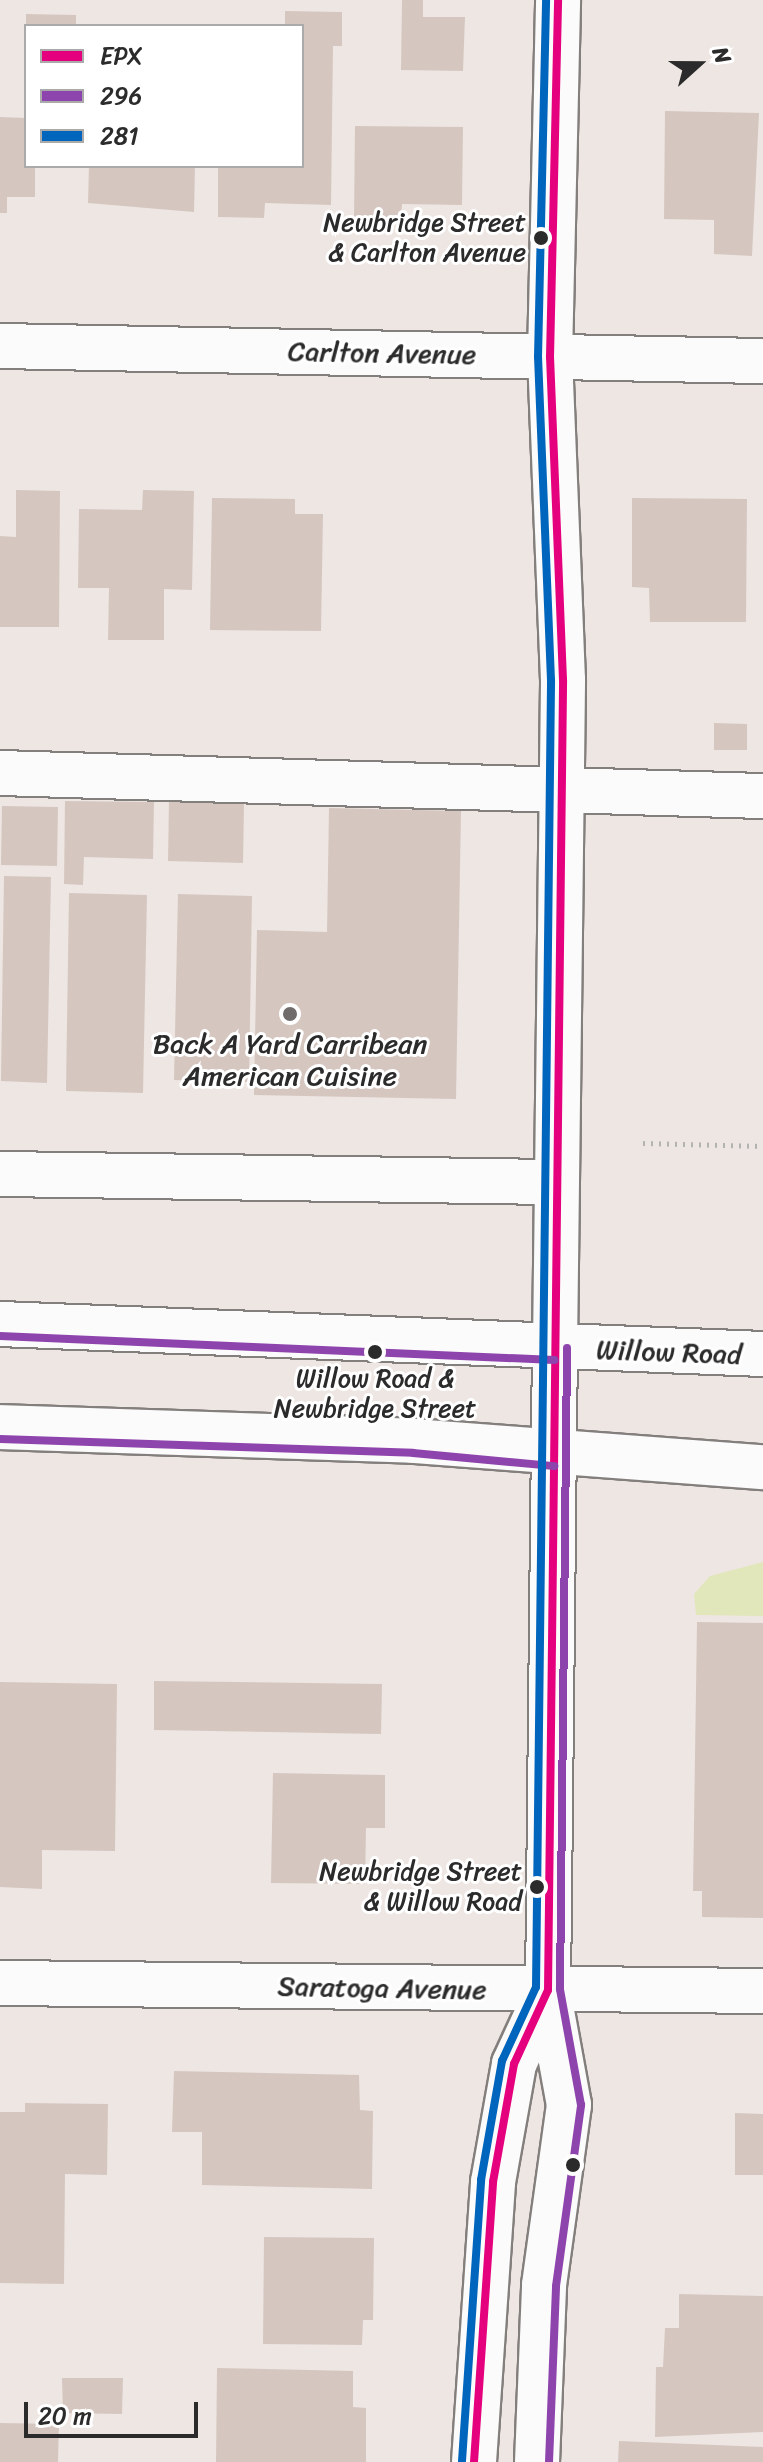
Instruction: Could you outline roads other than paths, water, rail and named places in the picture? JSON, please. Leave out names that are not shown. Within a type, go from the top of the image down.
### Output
[{"type":"street","points":[[537,2462],[544,2285],[569,2105],[548,1990],[560,790],[550,357],[558,0]]},
{"type":"street","name":"Carlton Avenue","points":[[0,346],[763,361]]},
{"type":"street","points":[[0,773],[763,796]]},
{"type":"street","points":[[0,1174],[554,1182]]},
{"type":"street","name":"Willow Road","points":[[0,1324],[763,1354]]},
{"type":"street","points":[[0,1427],[414,1441],[555,1454],[763,1467]]},
{"type":"street","name":"Saratoga Avenue","points":[[0,1983],[763,1991]]},
{"type":"street","points":[[474,2462],[493,2182],[514,2064],[548,1990]]},
{"type":"place","name":"Newbridge Street & Carlton Avenue","points":[[541,238]]},
{"type":"place","name":"Back A Yard Carribean American Cuisine","points":[[290,1014]]},
{"type":"place","name":"Willow Road & Newbridge Street","points":[[375,1352]]},
{"type":"place","name":"Newbridge Street & Willow Road","points":[[537,1887]]}]
